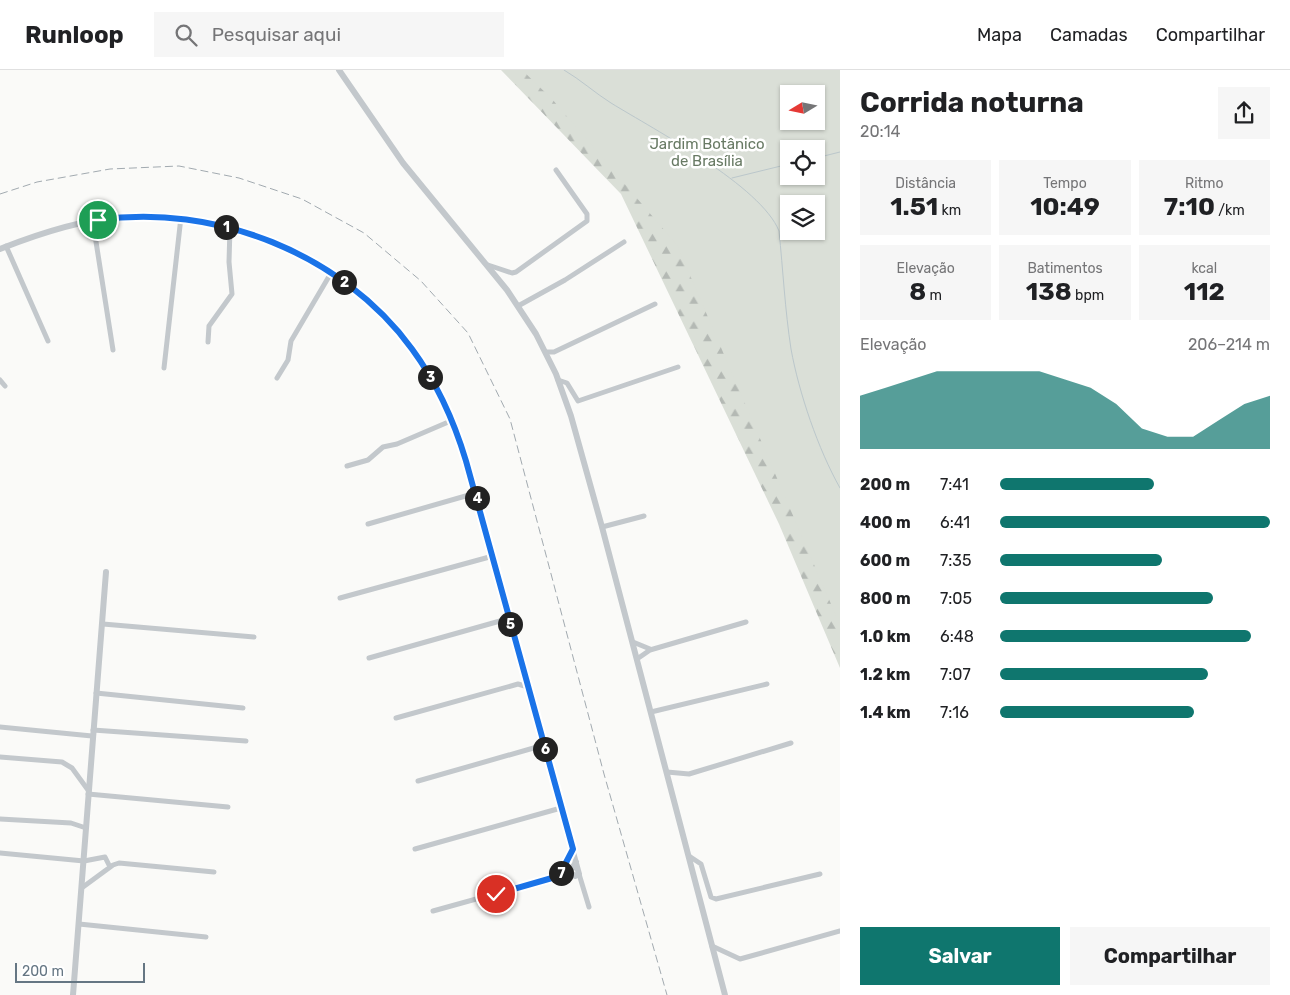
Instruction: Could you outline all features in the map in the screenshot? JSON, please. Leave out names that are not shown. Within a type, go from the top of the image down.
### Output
[{"type":"street","points":[[339,70],[403,163],[488,265],[518,306],[546,352],[558,380],[571,416],[602,527],[725,995]]},
{"type":"street","points":[[488,265],[508,272],[516,272],[587,221],[587,214],[556,170]]},
{"type":"street","points":[[48,341],[3,248],[42,232],[126,216],[181,217],[230,228],[283,247],[331,273],[368,300],[394,326],[426,369],[453,420],[476,493],[505,605],[589,907]]},
{"type":"street","points":[[164,368],[181,217]]},
{"type":"street","points":[[94,229],[98,220]]},
{"type":"street","points":[[88,222],[94,229],[113,350]]},
{"type":"street","points":[[208,342],[209,326],[232,294],[229,262],[230,228]]},
{"type":"street","points":[[518,306],[550,289],[624,242]]},
{"type":"street","points":[[277,378],[288,360],[291,341],[331,273]]},
{"type":"street","points":[[546,352],[554,352],[655,304]]},
{"type":"street","points":[[550,361],[554,352]]},
{"type":"street","points":[[558,380],[567,383],[578,401],[678,367]]},
{"type":"street","points":[[0,380],[5,386]]},
{"type":"street","points":[[347,466],[368,460],[383,447],[397,444],[453,420]]},
{"type":"street","points":[[368,524],[476,493]]},
{"type":"street","points":[[602,527],[644,516]]},
{"type":"street","points":[[340,598],[493,556]]},
{"type":"street","points":[[73,995],[106,572]]},
{"type":"street","points":[[369,658],[500,621],[505,616],[505,605]]},
{"type":"street","points":[[637,659],[650,650],[746,622]]},
{"type":"street","points":[[103,624],[254,637]]},
{"type":"street","points":[[633,642],[650,650]]},
{"type":"street","points":[[518,684],[525,676]]},
{"type":"street","points":[[396,718],[518,684],[528,687]]},
{"type":"street","points":[[651,712],[767,684]]},
{"type":"street","points":[[96,693],[243,708]]},
{"type":"street","points":[[0,727],[246,741]]},
{"type":"street","points":[[667,772],[689,774],[791,743]]},
{"type":"street","points":[[418,781],[544,745]]},
{"type":"street","points":[[0,757],[62,762],[72,768],[88,792]]},
{"type":"street","points":[[88,792],[228,806]]},
{"type":"street","points":[[415,849],[561,808]]},
{"type":"street","points":[[0,818],[71,823],[86,828]]},
{"type":"street","points":[[433,911],[559,876],[573,849]]},
{"type":"street","points":[[0,853],[84,861],[105,857],[110,866]]},
{"type":"street","points":[[688,856],[701,864],[711,898],[716,899],[820,874]]},
{"type":"street","points":[[83,886],[110,866],[119,863],[214,872]]},
{"type":"street","points":[[79,924],[206,937]]},
{"type":"street","points":[[712,946],[740,959],[840,932]]},
{"type":"green space","name":"Jardim Botânico de Brasília","points":[[501,70],[686,70],[840,76],[840,668],[779,524],[621,194]]},
{"type":"green space","name":"Jardim Botânico de Brasília","points":[[522,70],[840,70],[840,625],[677,245],[552,99]]},
{"type":"waterway","points":[[564,70],[611,103],[705,160],[730,178],[768,214],[779,231],[789,334],[799,384],[824,456],[840,488]]},
{"type":"waterway","points":[[825,156],[840,152]]},
{"type":"waterway","points":[[732,178],[780,166]]},
{"type":"railway","points":[[0,194],[37,182],[110,169],[179,166],[239,178],[302,199],[364,233],[421,281],[468,333],[510,419],[604,774],[667,995]]},
{"type":"route","points":[[98,220],[126,216],[181,217],[246,233],[298,254],[331,273],[368,300],[394,326],[426,369],[453,420],[459,436],[573,849],[559,876],[496,894]]}]
